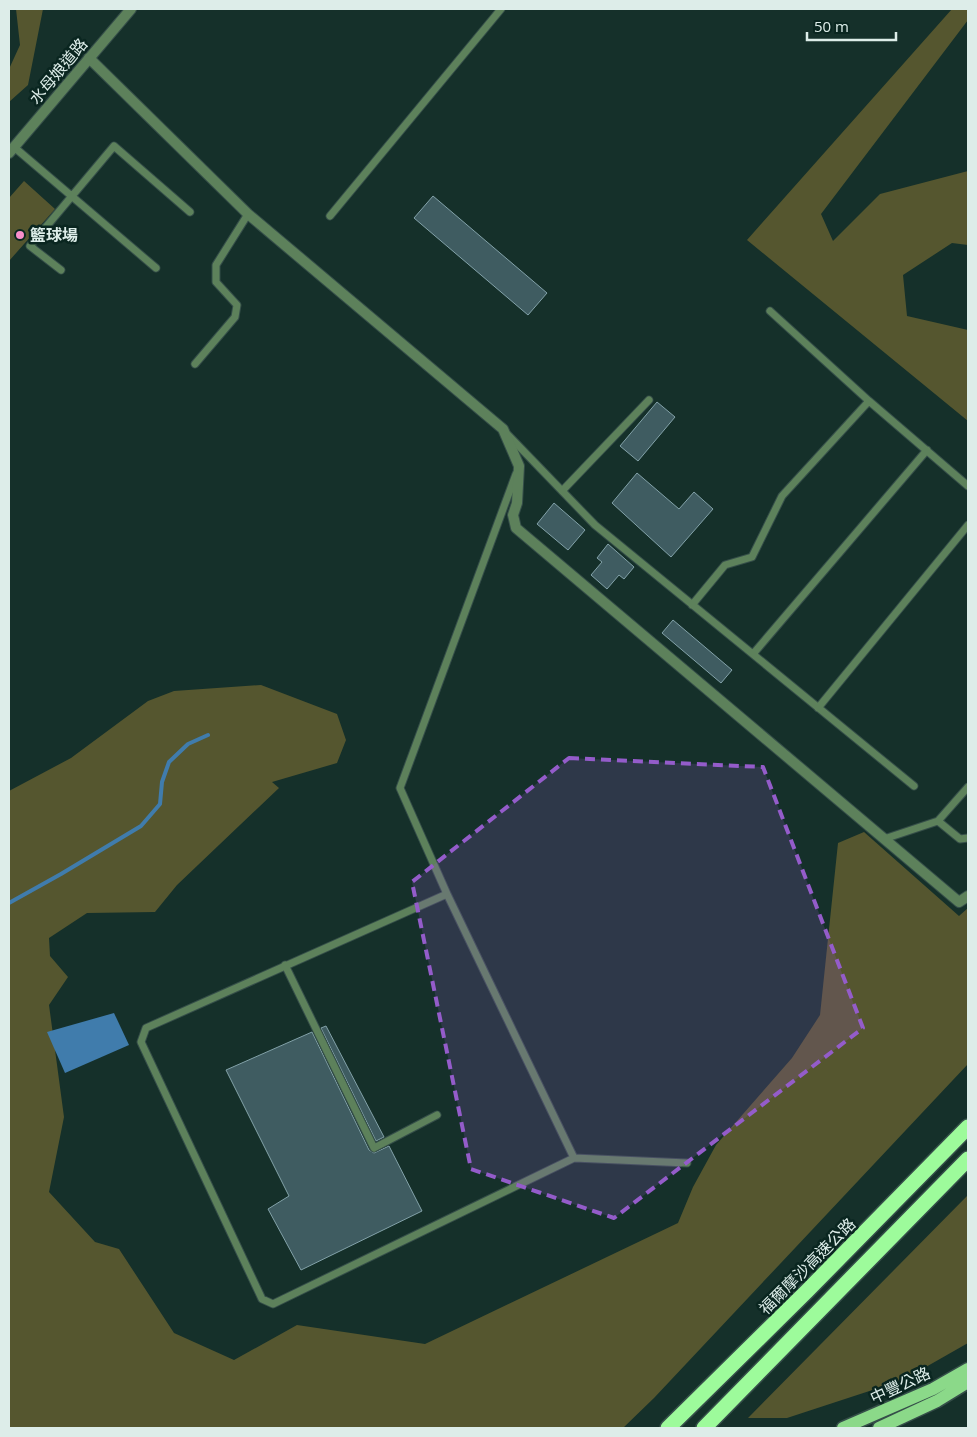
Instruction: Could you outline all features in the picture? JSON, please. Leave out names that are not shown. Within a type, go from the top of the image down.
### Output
[{"type":"highway","name":"福爾摩沙高速公路","points":[[668,1428],[807,1291],[968,1127]]},
{"type":"highway","points":[[704,1428],[968,1159]]},
{"type":"main road","name":"中豐公路","points":[[843,1428],[933,1389],[968,1368]]},
{"type":"main road","name":"中豐公路","points":[[880,1428],[936,1401],[968,1382]]},
{"type":"street","name":"水母娘道路","points":[[12,150],[131,9]]},
{"type":"street","points":[[89,58],[248,214],[503,429],[519,466],[517,503],[513,515],[516,528],[960,902],[968,896]]},
{"type":"lane","points":[[330,216],[501,9]]},
{"type":"lane","points":[[61,270],[30,246],[114,146],[190,212]]},
{"type":"lane","points":[[12,150],[156,268]]},
{"type":"lane","points":[[195,364],[235,317],[237,306],[216,282],[216,266],[248,214]]},
{"type":"lane","points":[[770,311],[968,486]]},
{"type":"lane","points":[[562,491],[650,400]]},
{"type":"lane","points":[[692,604],[725,566],[752,557],[782,496],[869,400]]},
{"type":"lane","points":[[503,429],[595,525],[914,786]]},
{"type":"lane","points":[[753,654],[927,450]]},
{"type":"lane","points":[[519,466],[400,788],[447,894],[574,1158]]},
{"type":"lane","points":[[818,708],[968,526]]},
{"type":"lane","points":[[884,838],[938,821],[968,787]]},
{"type":"lane","points":[[938,821],[960,839],[968,838]]},
{"type":"lane","points":[[447,894],[146,1028],[141,1042],[262,1299],[273,1304],[574,1158],[687,1163]]},
{"type":"lane","points":[[285,965],[374,1148],[437,1115]]},
{"type":"highlighted area","points":[[569,758],[763,767],[863,1028],[614,1218],[471,1169],[412,882]]},
{"type":"green space","points":[[16,9],[43,9],[28,85],[9,102],[9,69],[20,45]]},
{"type":"green space","points":[[952,9],[968,9],[968,20],[821,214],[833,241],[880,194],[968,171],[968,245],[952,243],[903,275],[907,316],[968,330],[968,421],[747,240]]},
{"type":"green space","name":"籃球場","points":[[24,181],[55,209],[9,261],[9,198]]},
{"type":"green space","points":[[261,685],[337,714],[346,740],[337,763],[272,782],[279,788],[177,885],[155,912],[87,913],[49,938],[50,956],[68,977],[49,1005],[64,1117],[49,1192],[95,1242],[119,1249],[174,1333],[234,1360],[297,1325],[425,1344],[678,1223],[693,1187],[716,1145],[792,1058],[820,1015],[838,843],[864,832],[959,916],[968,908],[968,1064],[654,1398],[623,1428],[9,1428],[9,791],[71,758],[148,701],[174,691]]},
{"type":"green space","points":[[968,1195],[968,1343],[903,1380],[787,1418],[748,1418]]},
{"type":"water","points":[[114,1013],[129,1045],[65,1073],[47,1032]]},
{"type":"building","points":[[433,196],[547,293],[528,315],[414,218]]},
{"type":"building","points":[[657,402],[675,417],[638,461],[620,446]]},
{"type":"building","points":[[637,473],[679,509],[694,492],[713,509],[671,557],[612,503]]},
{"type":"building","points":[[554,503],[585,530],[568,550],[537,524]]},
{"type":"building","points":[[608,544],[634,567],[624,579],[619,575],[607,589],[591,575],[602,562],[597,558]]},
{"type":"building","points":[[673,620],[732,670],[721,683],[662,633]]},
{"type":"building","points":[[326,1026],[384,1137],[376,1141],[321,1028]]},
{"type":"building","points":[[312,1032],[369,1150],[374,1153],[389,1146],[422,1211],[301,1270],[268,1209],[289,1196],[226,1070]]},
{"type":"waterway","points":[[9,903],[141,826],[160,804],[162,782],[169,762],[188,744],[208,735]]},
{"type":"place","name":"籃球場","points":[[20,235]]}]
